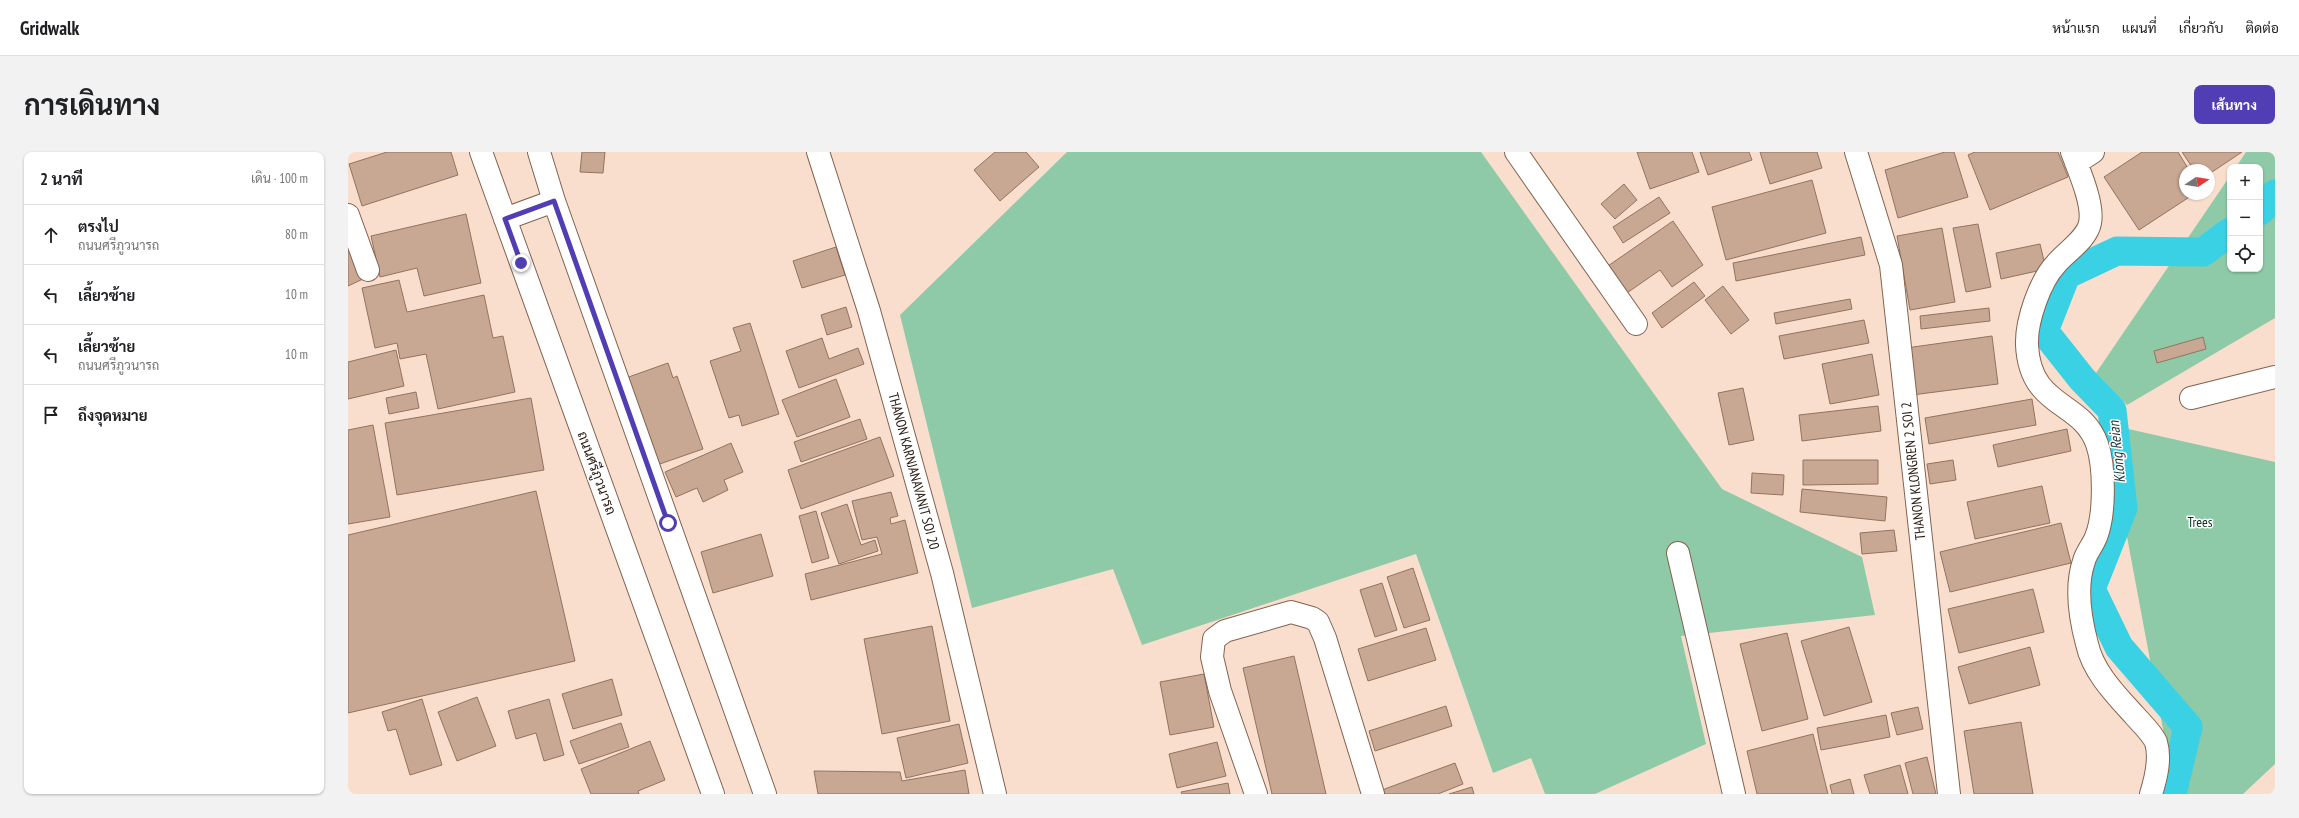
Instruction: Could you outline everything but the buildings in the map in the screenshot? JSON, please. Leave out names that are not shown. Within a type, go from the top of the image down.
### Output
[{"type":"street","name":"ถนนศรีภูวนารถ","points":[[481,152],[713,794]]},
{"type":"street","points":[[539,152],[554,201],[765,794]]},
{"type":"street","name":"THANON KARNJANAVANIT SOI 20","points":[[818,152],[855,266],[942,573],[995,794]]},
{"type":"street","points":[[1516,152],[1636,324]]},
{"type":"street","name":"THANON KLONGREN 2 SOI 2","points":[[1856,152],[1891,265],[1949,794]]},
{"type":"street","points":[[2080,156],[2091,214],[2090,224],[2078,241],[2054,265],[2040,290],[2030,316],[2027,342],[2028,354],[2030,366],[2037,383],[2046,394],[2082,422],[2092,432],[2097,444],[2102,464],[2102,500],[2097,536],[2084,561],[2080,583],[2081,616],[2087,646],[2098,670],[2156,742],[2158,750],[2156,775],[2151,794]]},
{"type":"street","points":[[505,219],[554,201]]},
{"type":"street","points":[[348,215],[368,270]]},
{"type":"street","points":[[2191,398],[2275,378]]},
{"type":"street","points":[[1678,553],[1734,794]]},
{"type":"street","points":[[1256,794],[1220,691],[1213,665],[1212,644],[1214,639],[1225,631],[1291,612],[1312,618],[1318,622],[1325,638],[1373,794]]},
{"type":"green space","points":[[1067,152],[1481,152],[1722,489],[1862,557],[1875,615],[1681,636],[1706,744],[1595,794],[1545,794],[1531,758],[1493,773],[1416,554],[1142,645],[1113,569],[972,608],[900,315]]},
{"type":"green space","points":[[2246,152],[2275,152],[2275,318],[2127,405],[2096,373],[2227,180],[2227,272],[2263,272],[2263,164],[2238,164]]},
{"type":"green space","name":"Trees","points":[[2106,424],[2275,462],[2275,764],[2243,794],[2175,794]]},
{"type":"waterway","name":"Klong Reian","points":[[2263,208],[2275,194]]},
{"type":"waterway","name":"Klong Reian","points":[[2172,794],[2188,727],[2119,647],[2091,589],[2123,508],[2112,410],[2082,379],[2044,331],[2066,275],[2117,251],[2203,252],[2227,234]]},
{"type":"route","points":[[521,263],[505,219],[554,201],[668,523]]}]
